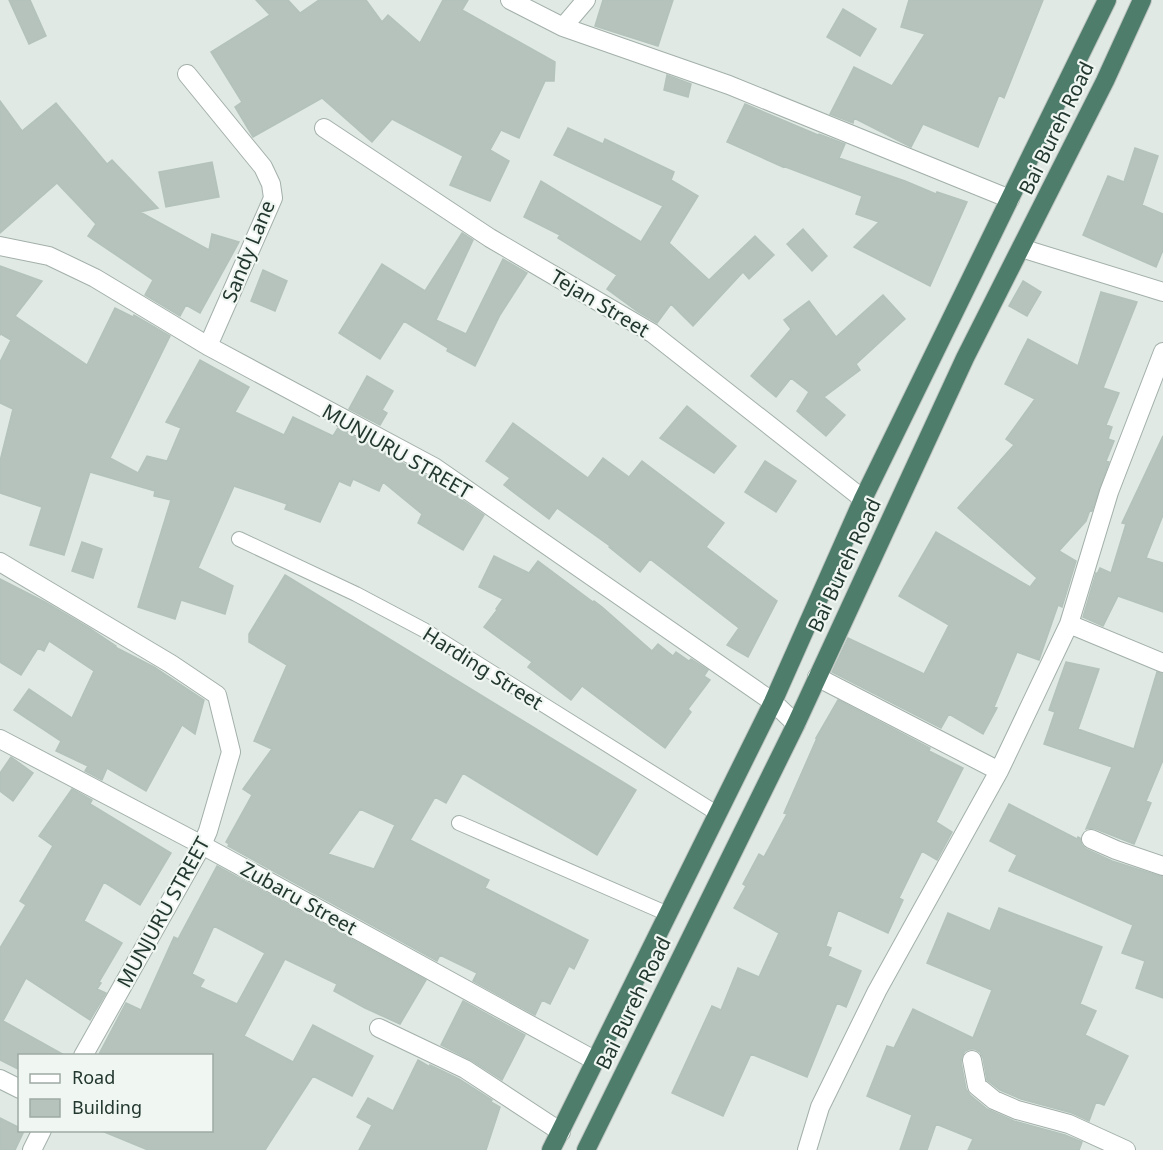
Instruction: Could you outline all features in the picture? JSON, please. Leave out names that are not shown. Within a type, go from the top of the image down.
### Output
[{"type":"highway","name":"Bai Bureh Road","points":[[551,1150],[773,702],[863,499],[1107,0]]},
{"type":"highway","name":"Bai Bureh Road","points":[[586,1150],[796,724],[964,358],[1022,248],[1105,81],[1142,0]]},
{"type":"street","points":[[510,0],[563,27],[729,85],[1010,199]]},
{"type":"street","points":[[563,27],[586,0]]},
{"type":"street","name":"Sandy Lane","points":[[187,74],[263,167],[271,184],[273,198],[208,346]]},
{"type":"street","name":"Tejan Street","points":[[324,128],[490,238],[652,333],[863,499]]},
{"type":"street","name":"MUNJURU STREET","points":[[0,246],[49,256],[95,278],[208,346],[434,467],[773,702],[796,724]]},
{"type":"street","points":[[1022,248],[1163,292]]},
{"type":"street","points":[[807,1150],[820,1107],[877,991],[999,771],[1069,624],[1109,492],[1163,352]]},
{"type":"street","name":"MUNJURU STREET","points":[[0,562],[217,694],[231,752],[202,845],[84,1054]]},
{"type":"street","points":[[1069,624],[1163,663]]},
{"type":"street","points":[[817,677],[999,771]]},
{"type":"street","name":"Zubaru Street","points":[[0,739],[202,845],[596,1061]]},
{"type":"street","points":[[1091,839],[1163,866]]},
{"type":"street","points":[[379,1028],[465,1069],[561,1132]]},
{"type":"street","points":[[972,1060],[977,1086],[994,1100],[1017,1110],[1069,1124],[1126,1150]]},
{"type":"street","points":[[0,1079],[18,1088]]},
{"type":"street","points":[[32,1150],[41,1132]]},
{"type":"lane","name":"Harding Street","points":[[239,539],[356,594],[424,630],[718,814]]},
{"type":"lane","points":[[459,823],[668,914]]},
{"type":"building","points":[[9,0],[30,0],[46,36],[29,44]]},
{"type":"building","points":[[256,0],[288,0],[300,13],[319,0],[366,0],[382,22],[388,15],[420,43],[443,0],[468,0],[462,10],[555,62],[554,81],[545,81],[519,138],[501,130],[490,150],[509,161],[490,201],[450,185],[463,156],[392,119],[372,142],[322,98],[253,137],[235,107],[242,102],[211,52],[270,15]]},
{"type":"building","points":[[603,0],[673,0],[658,46],[595,26]]},
{"type":"building","points":[[909,0],[1043,0],[1004,98],[999,95],[978,147],[923,124],[911,147],[854,118],[853,123],[830,114],[854,67],[892,86],[925,34],[901,27]]},
{"type":"building","points":[[843,9],[876,29],[860,56],[827,37]]},
{"type":"building","points":[[667,75],[691,84],[688,97],[664,90]]},
{"type":"building","points":[[0,101],[22,131],[56,103],[107,164],[112,160],[158,208],[140,212],[209,250],[212,234],[239,242],[200,313],[186,305],[180,316],[145,295],[153,280],[88,236],[96,224],[57,183],[0,233]]},
{"type":"building","points":[[745,104],[845,144],[839,158],[936,194],[937,192],[967,202],[930,286],[854,247],[879,222],[856,214],[862,196],[783,167],[727,142]]},
{"type":"building","points":[[568,128],[603,144],[605,139],[674,172],[671,180],[698,196],[669,243],[709,280],[755,236],[774,255],[749,279],[743,272],[693,326],[671,304],[657,323],[637,311],[607,289],[617,275],[558,238],[560,235],[524,217],[541,181],[641,242],[663,206],[554,155]]},
{"type":"building","points":[[1135,148],[1158,156],[1142,205],[1163,214],[1163,250],[1156,267],[1083,235],[1108,176],[1124,182]]},
{"type":"building","points":[[212,162],[219,197],[166,207],[159,172]]},
{"type":"building","points":[[803,229],[827,256],[812,271],[787,244]]},
{"type":"building","points":[[462,233],[473,240],[436,320],[466,334],[503,259],[527,273],[500,315],[475,366],[447,351],[448,348],[404,321],[380,359],[339,333],[382,264],[425,291]]},
{"type":"building","points":[[0,266],[42,281],[15,316],[87,365],[115,308],[133,317],[134,315],[170,336],[110,458],[138,473],[147,456],[167,461],[181,428],[166,422],[200,360],[249,387],[235,412],[284,435],[293,417],[333,436],[338,428],[428,477],[484,515],[463,550],[418,523],[422,514],[383,482],[379,491],[353,479],[350,486],[339,481],[320,522],[285,509],[287,504],[234,486],[198,568],[233,586],[225,614],[181,600],[175,619],[138,607],[171,500],[154,496],[155,491],[90,472],[64,555],[30,545],[42,507],[0,493],[0,461],[13,409],[0,403],[0,362],[11,340],[0,335]]},
{"type":"building","points":[[263,270],[287,281],[275,311],[251,301]]},
{"type":"building","points":[[1023,281],[1041,292],[1027,316],[1009,306]]},
{"type":"building","points":[[1101,292],[1137,302],[1103,388],[1119,393],[1106,425],[1112,427],[1108,439],[1114,441],[1092,511],[1090,510],[1086,521],[1059,551],[1076,561],[1062,607],[1058,605],[1039,660],[1017,652],[994,707],[997,708],[983,734],[949,714],[941,728],[832,672],[848,638],[924,674],[949,625],[899,596],[936,532],[1030,587],[1037,578],[958,508],[1014,445],[1006,439],[1035,399],[1005,384],[1028,339],[1078,366]]},
{"type":"building","points":[[883,295],[905,319],[856,364],[860,370],[824,397],[845,415],[826,436],[797,411],[809,392],[791,378],[776,397],[751,376],[791,329],[784,320],[809,301],[836,337]]},
{"type":"building","points":[[367,376],[393,391],[382,410],[387,413],[380,425],[349,409]]},
{"type":"building","points":[[687,406],[736,446],[714,473],[660,438]]},
{"type":"building","points":[[513,423],[588,478],[603,458],[629,477],[642,461],[724,523],[706,547],[777,601],[748,657],[727,645],[739,628],[650,559],[640,572],[610,546],[557,508],[549,519],[504,485],[510,478],[486,461]]},
{"type":"building","points":[[1163,436],[1163,515],[1146,558],[1163,563],[1163,612],[1118,596],[1103,626],[1083,617],[1096,573],[1100,568],[1111,573],[1126,524],[1122,523]]},
{"type":"building","points":[[765,461],[796,481],[776,512],[745,492]]},
{"type":"building","points":[[82,542],[102,549],[93,578],[72,571]]},
{"type":"building","points":[[494,556],[529,573],[538,561],[602,607],[652,651],[658,644],[673,656],[676,652],[708,670],[704,676],[710,680],[688,709],[691,712],[665,748],[582,686],[571,700],[528,667],[532,662],[484,627],[503,599],[479,587]]},
{"type":"building","points":[[285,575],[636,790],[597,855],[463,773],[446,803],[435,797],[410,840],[489,880],[485,888],[588,940],[574,969],[569,966],[550,1004],[542,1000],[535,1015],[473,981],[477,973],[440,955],[437,961],[228,846],[226,842],[252,795],[243,789],[272,749],[254,741],[287,665],[249,642],[249,634]],"holes":[[[360,809],[395,825],[374,869],[328,854]]]},
{"type":"building","points":[[0,579],[89,628],[115,647],[154,667],[204,700],[195,734],[182,725],[146,791],[107,768],[102,780],[85,771],[88,766],[56,751],[61,741],[14,710],[29,689],[72,718],[94,671],[49,641],[44,651],[38,648],[21,675],[0,662]]},
{"type":"building","points":[[1066,662],[1099,669],[1078,729],[1134,749],[1157,672],[1163,674],[1163,760],[1146,801],[1151,803],[1134,844],[1096,829],[1086,829],[1112,767],[1044,744],[1055,712],[1049,710]]},
{"type":"building","points":[[838,700],[963,768],[936,822],[952,832],[937,860],[922,851],[899,898],[903,900],[888,933],[838,910],[826,946],[831,948],[828,956],[861,971],[846,1007],[837,1003],[807,1077],[751,1054],[723,1116],[672,1093],[712,1006],[721,1010],[738,968],[759,977],[779,933],[734,908],[746,886],[743,884],[759,854],[764,857],[787,814],[784,813],[816,738]]},
{"type":"building","points":[[11,757],[33,773],[13,801],[0,791],[0,773]]},
{"type":"building","points":[[72,789],[92,800],[90,804],[171,853],[140,905],[104,882],[84,921],[122,943],[99,982],[101,983],[97,989],[106,993],[90,1020],[26,978],[3,1021],[62,1054],[18,1054],[18,1069],[0,1060],[0,948],[26,905],[20,901],[53,846],[39,836]]},
{"type":"building","points":[[1009,804],[1077,839],[1080,838],[1086,849],[1112,861],[1163,877],[1163,998],[1136,988],[1145,961],[1122,953],[1133,925],[1009,871],[1017,855],[990,841]]},
{"type":"building","points":[[217,866],[426,980],[400,1024],[334,991],[337,984],[285,959],[244,1036],[293,1062],[313,1025],[373,1056],[352,1096],[313,1076],[265,1150],[148,1150],[104,1132],[213,1132],[213,1054],[99,1054],[126,1003],[141,1010],[174,937],[178,939]],"holes":[[[214,926],[265,953],[237,1004],[200,987],[204,980],[192,974]]]},
{"type":"building","points":[[999,908],[1102,947],[1080,1004],[1096,1011],[1085,1035],[1128,1056],[1104,1105],[1096,1102],[1089,1121],[1072,1113],[1021,1099],[1000,1090],[987,1080],[980,1052],[970,1049],[962,1056],[966,1089],[987,1109],[1014,1121],[1082,1142],[1079,1150],[968,1150],[973,1139],[936,1124],[927,1150],[900,1150],[912,1115],[867,1096],[887,1046],[894,1048],[913,1009],[973,1038],[992,990],[927,963],[948,913],[990,931]]},
{"type":"building","points":[[463,1001],[525,1035],[502,1080],[471,1060],[441,1045]]},
{"type":"building","points":[[418,1060],[459,1079],[500,1107],[486,1150],[359,1150],[372,1125],[357,1117],[368,1098],[393,1111]]},
{"type":"building","points":[[0,1118],[18,1127],[18,1132],[24,1132],[15,1150],[0,1150]]}]
